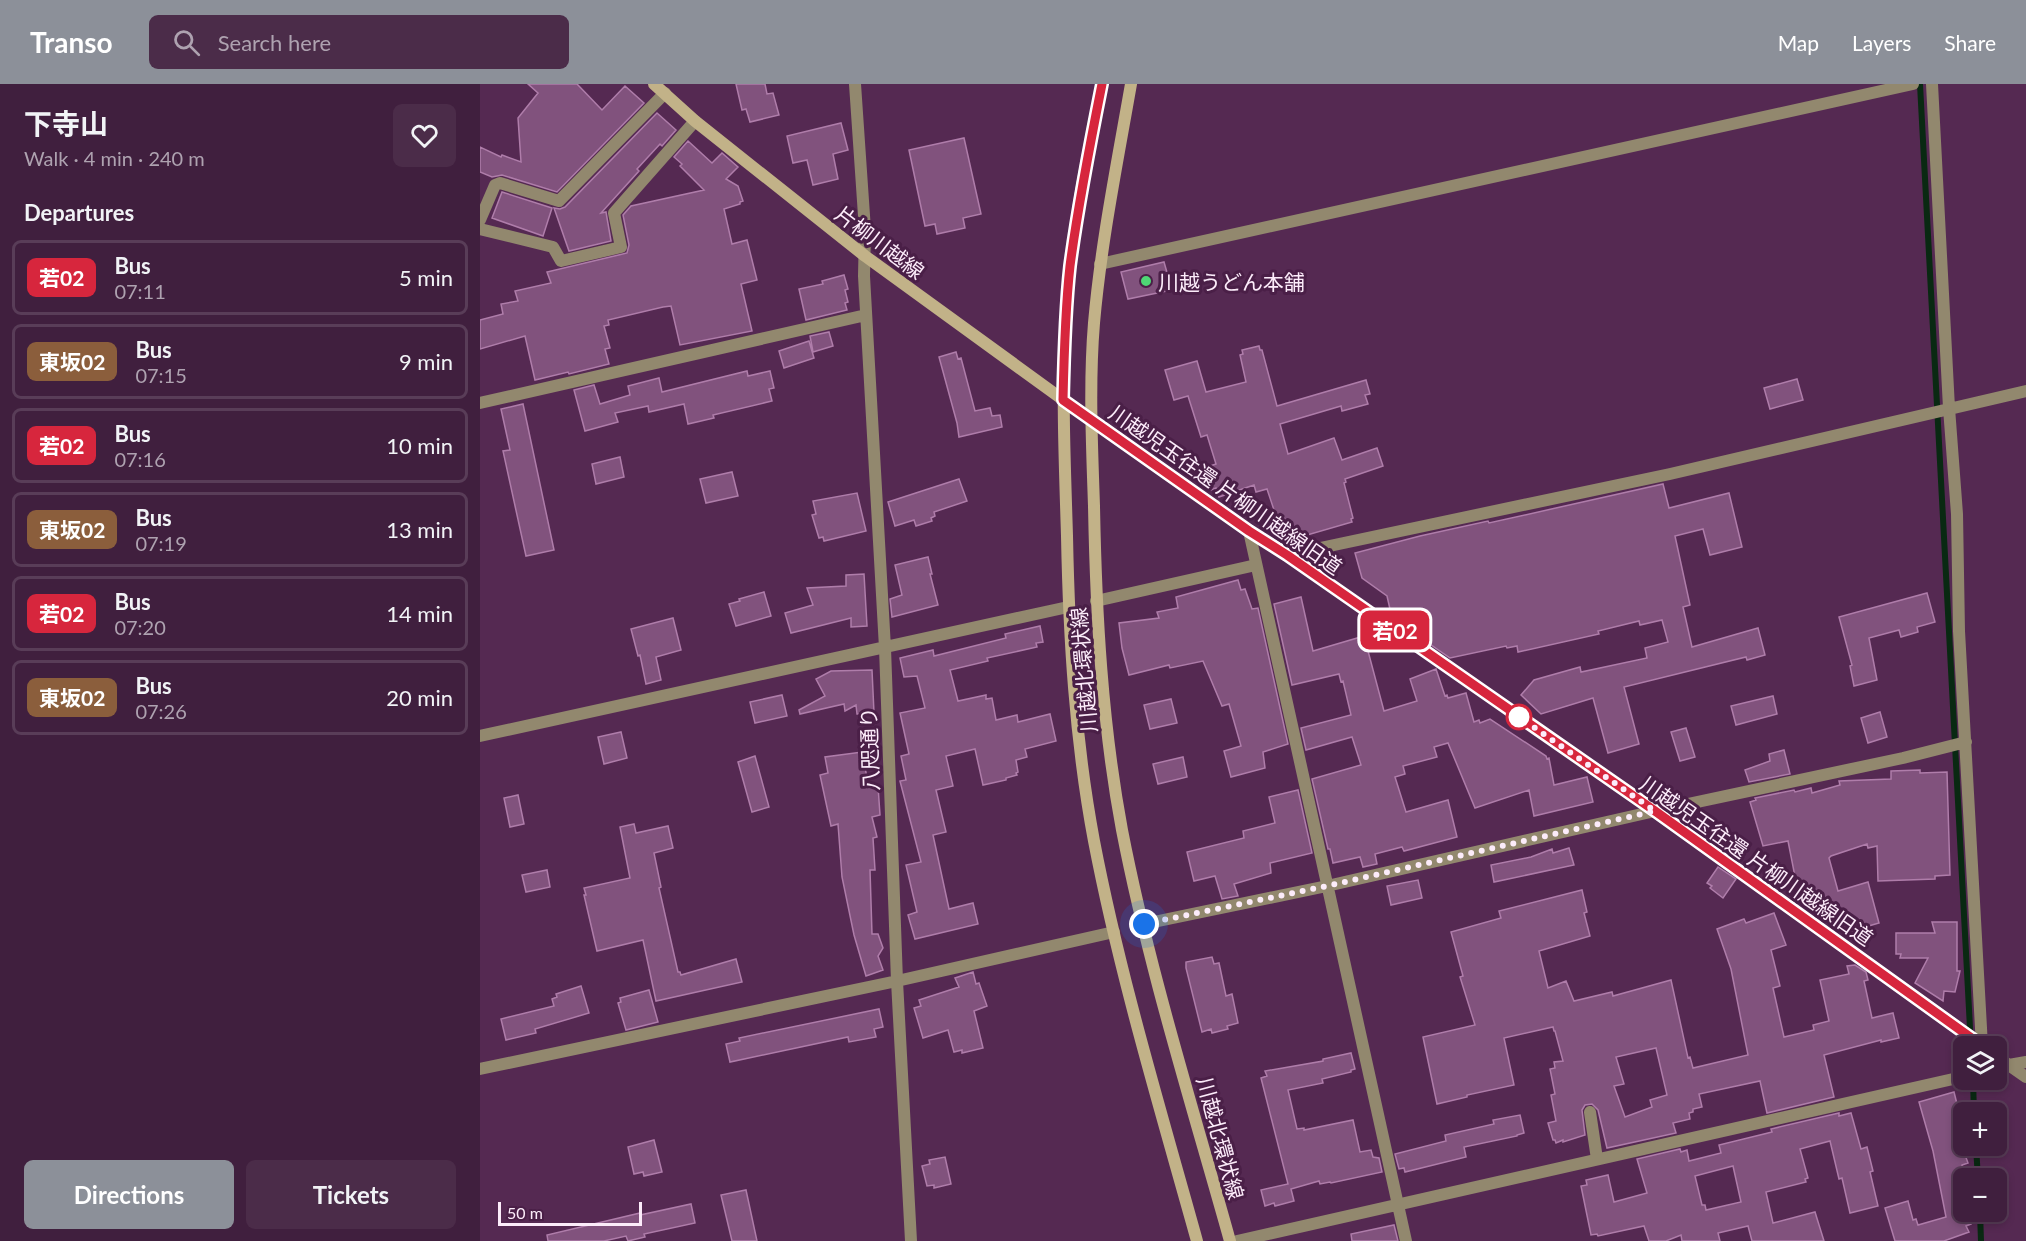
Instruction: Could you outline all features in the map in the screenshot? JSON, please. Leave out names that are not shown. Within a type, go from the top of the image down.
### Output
[{"type":"main road","name":"片柳川越線","points":[[654,84],[695,121],[865,256],[1091,420]]},
{"type":"main road","name":"川越北環状線","points":[[1102,84],[1070,266],[1065,333],[1063,400],[1068,608],[1073,688],[1094,840],[1114,932],[1197,1241]]},
{"type":"main road","name":"川越北環状線","points":[[1131,84],[1100,264],[1094,327],[1091,420],[1096,601],[1101,666],[1122,829],[1144,924],[1230,1241]]},
{"type":"street","name":"八咫通り","points":[[855,84],[865,230],[866,315],[885,648],[897,981],[912,1241]]},
{"type":"street","points":[[1100,264],[1913,84]]},
{"type":"street","points":[[1932,84],[1949,408],[1957,514],[1959,631],[1982,1036]]},
{"type":"street","points":[[480,220],[495,185],[500,183],[559,201],[665,93]]},
{"type":"street","points":[[480,229],[553,247],[561,261],[621,247],[614,213],[695,121]]},
{"type":"street","points":[[480,403],[866,315]]},
{"type":"street","points":[[1287,555],[1670,474],[2026,391]]},
{"type":"street","name":"川越児玉往還 片柳川越線旧道","points":[[1091,420],[1655,811],[1969,1036]]},
{"type":"street","points":[[1249,531],[1406,1241]]},
{"type":"street","points":[[1096,601],[1256,565]]},
{"type":"street","points":[[480,736],[1068,608]]},
{"type":"street","points":[[1144,924],[1327,886],[1966,742]]},
{"type":"street","points":[[480,1069],[897,981],[1114,932]]},
{"type":"street","points":[[1238,1241],[1962,1077],[1964,1032]]},
{"type":"street","points":[[2009,1065],[2026,1062]]},
{"type":"street","points":[[2009,1065],[2026,1077]]},
{"type":"street","points":[[1590,1112],[1597,1159]]},
{"type":"building","points":[[528,84],[577,84],[602,110],[625,86],[644,103],[557,192],[502,175],[492,177],[480,172],[480,147],[501,157],[502,155],[521,162],[518,118],[538,93]]},
{"type":"building","points":[[736,84],[765,84],[767,94],[773,93],[779,115],[750,122],[746,109],[742,110]]},
{"type":"building","points":[[657,113],[676,130],[637,169],[639,171],[601,213],[606,212],[611,241],[569,251],[554,208],[565,207]]},
{"type":"building","points":[[841,123],[848,150],[833,154],[838,179],[813,185],[807,160],[793,163],[787,136]]},
{"type":"building","points":[[964,138],[981,214],[963,218],[965,228],[937,234],[935,224],[925,226],[909,150]]},
{"type":"building","points":[[688,141],[712,163],[722,153],[738,167],[726,179],[738,186],[743,201],[724,209],[732,244],[747,240],[757,280],[741,284],[752,331],[680,345],[671,306],[663,307],[608,320],[609,325],[604,326],[610,348],[605,349],[609,364],[535,380],[525,336],[480,349],[480,320],[503,314],[501,304],[518,301],[515,291],[551,283],[547,272],[627,253],[629,245],[623,215],[631,206],[704,190],[674,157]]},
{"type":"building","points":[[502,192],[552,208],[543,236],[492,218]]},
{"type":"building","name":"川越うどん本舗","points":[[1164,262],[1172,290],[1128,299],[1121,272]]},
{"type":"building","points":[[844,275],[848,289],[845,290],[847,310],[806,320],[799,289],[823,284],[822,281]]},
{"type":"building","points":[[829,332],[833,346],[813,352],[810,336]]},
{"type":"building","points":[[809,341],[814,358],[784,368],[779,351]]},
{"type":"building","points":[[1259,346],[1277,406],[1366,380],[1370,394],[1365,395],[1368,404],[1342,411],[1341,406],[1280,424],[1288,454],[1334,438],[1342,460],[1377,448],[1383,466],[1345,479],[1352,522],[1307,535],[1308,541],[1292,545],[1284,517],[1277,519],[1267,489],[1256,492],[1254,485],[1219,497],[1216,488],[1211,490],[1209,485],[1206,486],[1201,472],[1211,469],[1210,466],[1216,464],[1207,435],[1201,437],[1188,396],[1174,400],[1165,370],[1197,361],[1206,392],[1246,382],[1240,355],[1243,354],[1242,350]]},
{"type":"building","points":[[956,352],[958,359],[961,358],[975,411],[990,408],[992,416],[1000,415],[1002,427],[959,437],[939,357]]},
{"type":"building","points":[[747,371],[748,376],[770,371],[774,388],[769,389],[772,401],[713,415],[714,418],[688,424],[684,404],[649,412],[648,406],[615,413],[618,422],[585,431],[574,390],[594,385],[600,404],[630,395],[628,386],[659,378],[662,392]]},
{"type":"building","points":[[1797,379],[1803,400],[1770,409],[1764,388]]},
{"type":"building","points":[[523,404],[554,550],[526,556],[503,451],[510,450],[501,409]]},
{"type":"building","points":[[620,457],[624,477],[596,484],[592,464]]},
{"type":"building","points":[[732,472],[738,496],[706,503],[700,479]]},
{"type":"building","points":[[959,479],[967,501],[934,512],[935,516],[931,518],[932,521],[916,526],[914,520],[895,526],[888,502]]},
{"type":"building","points":[[1663,484],[1669,508],[1729,493],[1742,547],[1710,555],[1703,529],[1675,536],[1690,605],[1683,607],[1692,647],[1758,628],[1765,655],[1747,660],[1746,657],[1624,687],[1639,744],[1608,753],[1593,698],[1541,714],[1521,695],[1534,680],[1580,667],[1581,672],[1647,658],[1645,648],[1668,642],[1662,620],[1640,625],[1639,621],[1598,631],[1599,634],[1518,652],[1517,646],[1507,648],[1506,646],[1450,658],[1392,618],[1387,596],[1362,578],[1355,553],[1420,536]]},
{"type":"building","points":[[857,493],[866,531],[824,541],[823,537],[819,538],[812,515],[816,514],[813,501]]},
{"type":"building","points":[[928,557],[938,605],[892,617],[890,599],[902,595],[895,565]]},
{"type":"building","points":[[864,574],[867,626],[851,627],[851,618],[791,633],[785,613],[813,605],[807,588],[846,586],[846,575]]},
{"type":"building","points":[[1238,580],[1241,590],[1245,589],[1252,609],[1258,608],[1288,744],[1263,752],[1265,768],[1231,777],[1224,751],[1241,746],[1229,704],[1222,706],[1203,661],[1170,668],[1169,665],[1129,675],[1119,623],[1159,618],[1157,612],[1178,608],[1176,597]]},
{"type":"building","points":[[764,592],[771,616],[736,626],[729,604]]},
{"type":"building","points":[[1927,593],[1935,622],[1917,627],[1918,632],[1901,637],[1899,630],[1869,638],[1877,680],[1854,686],[1850,666],[1852,665],[1839,617]]},
{"type":"building","points":[[1301,597],[1313,651],[1364,636],[1384,711],[1417,701],[1410,679],[1436,669],[1445,696],[1447,695],[1448,698],[1466,693],[1474,722],[1479,720],[1480,723],[1490,719],[1546,756],[1547,759],[1549,758],[1554,785],[1587,777],[1593,802],[1534,816],[1529,790],[1475,808],[1448,743],[1434,747],[1437,757],[1403,766],[1405,774],[1395,777],[1406,812],[1448,800],[1457,837],[1404,851],[1402,847],[1375,854],[1377,864],[1363,867],[1360,857],[1333,863],[1312,779],[1361,765],[1352,737],[1306,750],[1301,728],[1351,715],[1343,681],[1341,682],[1339,674],[1292,685],[1274,604]]},
{"type":"building","points":[[673,618],[681,650],[656,657],[661,680],[646,684],[640,655],[638,656],[631,629]]},
{"type":"building","points":[[1040,626],[1043,642],[1036,643],[1037,647],[987,658],[988,661],[950,670],[958,701],[986,695],[986,699],[992,698],[996,720],[1017,715],[1018,722],[1050,714],[1056,741],[1025,749],[1027,757],[1016,760],[1017,775],[983,785],[975,749],[946,756],[953,786],[936,790],[946,832],[933,835],[949,909],[973,903],[978,924],[915,939],[908,915],[917,912],[906,865],[921,862],[900,781],[906,780],[901,756],[909,754],[900,713],[925,708],[917,676],[904,677],[900,658],[933,650],[934,656],[1006,638],[1005,634]]},
{"type":"building","points":[[872,670],[874,713],[857,714],[856,705],[845,711],[844,704],[800,714],[799,710],[825,696],[816,679],[831,671]]},
{"type":"building","points":[[782,695],[787,716],[755,723],[750,702]]},
{"type":"building","points":[[1773,696],[1777,714],[1736,725],[1731,706]]},
{"type":"building","points":[[1171,699],[1177,723],[1150,729],[1144,705]]},
{"type":"building","points":[[1880,712],[1887,737],[1868,743],[1861,718]]},
{"type":"building","points":[[1686,728],[1695,757],[1680,761],[1671,732]]},
{"type":"building","points":[[621,732],[627,758],[604,764],[598,737]]},
{"type":"building","points":[[1784,750],[1790,774],[1749,782],[1745,770],[1770,761],[1769,754]]},
{"type":"building","points":[[862,752],[869,788],[878,786],[880,815],[872,817],[877,837],[873,838],[875,870],[870,870],[872,934],[878,934],[883,948],[878,956],[883,970],[866,976],[854,935],[842,877],[838,824],[831,826],[820,775],[828,773],[825,757]]},
{"type":"building","points":[[755,756],[769,807],[752,812],[738,762]]},
{"type":"building","points":[[1183,757],[1187,777],[1158,784],[1153,764]]},
{"type":"building","points":[[1920,770],[1920,773],[1947,772],[1950,875],[1935,876],[1935,879],[1878,881],[1877,846],[1868,848],[1867,844],[1831,856],[1829,858],[1838,891],[1868,882],[1879,923],[1848,932],[1830,921],[1821,893],[1799,897],[1788,841],[1763,846],[1750,802],[1756,800],[1755,798],[1794,790],[1795,792],[1811,788],[1812,793],[1840,785],[1839,781],[1891,779],[1891,771]]},
{"type":"building","points":[[1298,790],[1312,853],[1270,863],[1271,873],[1234,884],[1238,896],[1222,899],[1215,876],[1194,881],[1187,852],[1244,838],[1243,831],[1275,823],[1269,797]]},
{"type":"building","points":[[518,795],[524,824],[510,827],[504,798]]},
{"type":"building","points":[[634,824],[636,833],[668,826],[673,848],[654,853],[661,887],[659,888],[678,972],[681,975],[736,959],[742,982],[656,1001],[643,940],[597,951],[584,888],[630,878],[620,827]]},
{"type":"building","points":[[1569,848],[1574,865],[1494,882],[1491,865],[1531,857],[1552,849],[1553,853]]},
{"type":"building","points":[[1718,867],[1736,879],[1723,898],[1707,883]]},
{"type":"building","points":[[547,870],[550,887],[526,892],[522,875]]},
{"type":"building","points":[[1418,880],[1422,898],[1391,905],[1387,886]]},
{"type":"building","points":[[1582,890],[1587,912],[1584,913],[1590,936],[1539,951],[1548,988],[1566,981],[1574,1001],[1612,992],[1613,996],[1671,980],[1688,1058],[1690,1057],[1693,1068],[1748,1055],[1731,969],[1717,929],[1744,919],[1746,923],[1774,913],[1786,945],[1771,950],[1780,986],[1773,988],[1784,1037],[1814,1030],[1813,1025],[1829,1021],[1820,980],[1849,974],[1847,966],[1855,965],[1866,972],[1868,980],[1864,981],[1872,1018],[1893,1013],[1899,1038],[1881,1042],[1881,1040],[1824,1055],[1834,1097],[1767,1113],[1760,1081],[1699,1094],[1702,1107],[1693,1109],[1693,1112],[1689,1113],[1690,1119],[1673,1123],[1676,1133],[1607,1148],[1598,1110],[1592,1104],[1585,1105],[1582,1110],[1585,1135],[1556,1143],[1548,1123],[1556,1121],[1551,1095],[1555,1094],[1550,1069],[1555,1068],[1554,1062],[1563,1061],[1553,1027],[1504,1038],[1514,1085],[1437,1104],[1423,1037],[1475,1025],[1460,977],[1463,976],[1451,932],[1501,918],[1499,911]],"holes":[[[1656,1048],[1667,1095],[1650,1100],[1652,1107],[1625,1117],[1614,1086],[1624,1084],[1616,1057]]]},
{"type":"building","points":[[1932,922],[1957,922],[1957,971],[1960,971],[1955,992],[1944,991],[1943,1001],[1915,983],[1928,958],[1900,958],[1901,954],[1896,954],[1896,933],[1935,933]]},
{"type":"building","points":[[1212,957],[1214,964],[1219,963],[1226,996],[1232,994],[1238,1023],[1227,1026],[1228,1029],[1212,1033],[1211,1029],[1202,1032],[1186,962]]},
{"type":"building","points":[[973,972],[987,1006],[974,1011],[983,1048],[962,1053],[962,1050],[954,1052],[948,1030],[923,1038],[914,1008],[921,1006],[919,1000],[959,987],[955,978]]},
{"type":"building","points":[[581,986],[589,1013],[535,1029],[536,1033],[506,1040],[501,1019],[554,1006],[552,999],[557,997],[556,994]]},
{"type":"building","points":[[649,990],[658,1022],[626,1030],[618,1003],[621,1002],[620,998]]},
{"type":"building","points":[[879,1009],[883,1027],[874,1029],[876,1037],[849,1042],[848,1037],[730,1062],[726,1044],[740,1041],[739,1038]]},
{"type":"building","points":[[1351,1053],[1355,1069],[1351,1072],[1322,1079],[1323,1083],[1288,1090],[1297,1129],[1304,1128],[1304,1130],[1353,1120],[1360,1152],[1371,1150],[1373,1157],[1379,1158],[1382,1172],[1331,1183],[1320,1184],[1319,1181],[1291,1189],[1294,1201],[1265,1206],[1261,1190],[1288,1184],[1261,1078],[1267,1076],[1265,1071],[1323,1061],[1323,1059]]},
{"type":"building","points":[[1954,1092],[1956,1102],[1953,1102],[1953,1156],[1965,1156],[1968,1163],[1962,1165],[1962,1168],[1953,1168],[1953,1222],[1970,1222],[1971,1224],[1966,1226],[1969,1232],[1944,1241],[1895,1241],[1885,1208],[1908,1201],[1913,1220],[1916,1219],[1918,1225],[1946,1217],[1933,1151],[1919,1102]]},
{"type":"building","points":[[1839,1113],[1839,1116],[1851,1113],[1861,1149],[1867,1147],[1878,1206],[1850,1213],[1830,1141],[1800,1149],[1808,1178],[1805,1179],[1806,1182],[1766,1192],[1773,1223],[1815,1212],[1824,1241],[1752,1241],[1748,1226],[1718,1233],[1720,1241],[1682,1241],[1681,1235],[1666,1241],[1649,1241],[1644,1226],[1598,1236],[1597,1234],[1591,1235],[1581,1186],[1587,1185],[1586,1180],[1608,1175],[1614,1202],[1647,1193],[1637,1159],[1680,1149],[1681,1152],[1687,1150],[1689,1161],[1721,1153],[1719,1145],[1772,1132],[1771,1129]],"holes":[[[1733,1166],[1741,1202],[1706,1210],[1705,1205],[1702,1205],[1695,1176]]]},
{"type":"building","points":[[1520,1115],[1524,1133],[1464,1147],[1466,1157],[1405,1172],[1404,1168],[1399,1169],[1395,1154],[1446,1141],[1445,1135],[1494,1124],[1493,1120]]},
{"type":"building","points":[[654,1140],[662,1172],[644,1176],[643,1172],[634,1174],[628,1147]]},
{"type":"building","points":[[945,1157],[951,1184],[934,1188],[934,1185],[927,1186],[922,1166],[930,1164],[929,1160]]},
{"type":"building","points":[[746,1190],[757,1241],[732,1241],[721,1195]]},
{"type":"building","points":[[691,1204],[695,1223],[644,1234],[645,1237],[628,1241],[626,1236],[604,1241],[548,1241],[547,1235],[640,1213],[640,1215]]},
{"type":"building","points":[[1394,1225],[1398,1241],[1352,1241],[1351,1234]]},
{"type":"waterway","points":[[1920,84],[1970,1036]]},
{"type":"waterway","points":[[1973,1090],[1974,1102]]},
{"type":"waterway","points":[[1977,1156],[1977,1168]]},
{"type":"waterway","points":[[1980,1222],[1981,1241]]},
{"type":"bus line","name":"若02","points":[[1102,84],[1070,266],[1063,400],[1655,811],[1969,1036]]},
{"type":"place","name":"川越うどん本舗","points":[[1146,281]]},
{"type":"route","points":[[1144,924],[1327,886],[1655,811],[1519,717]]}]
